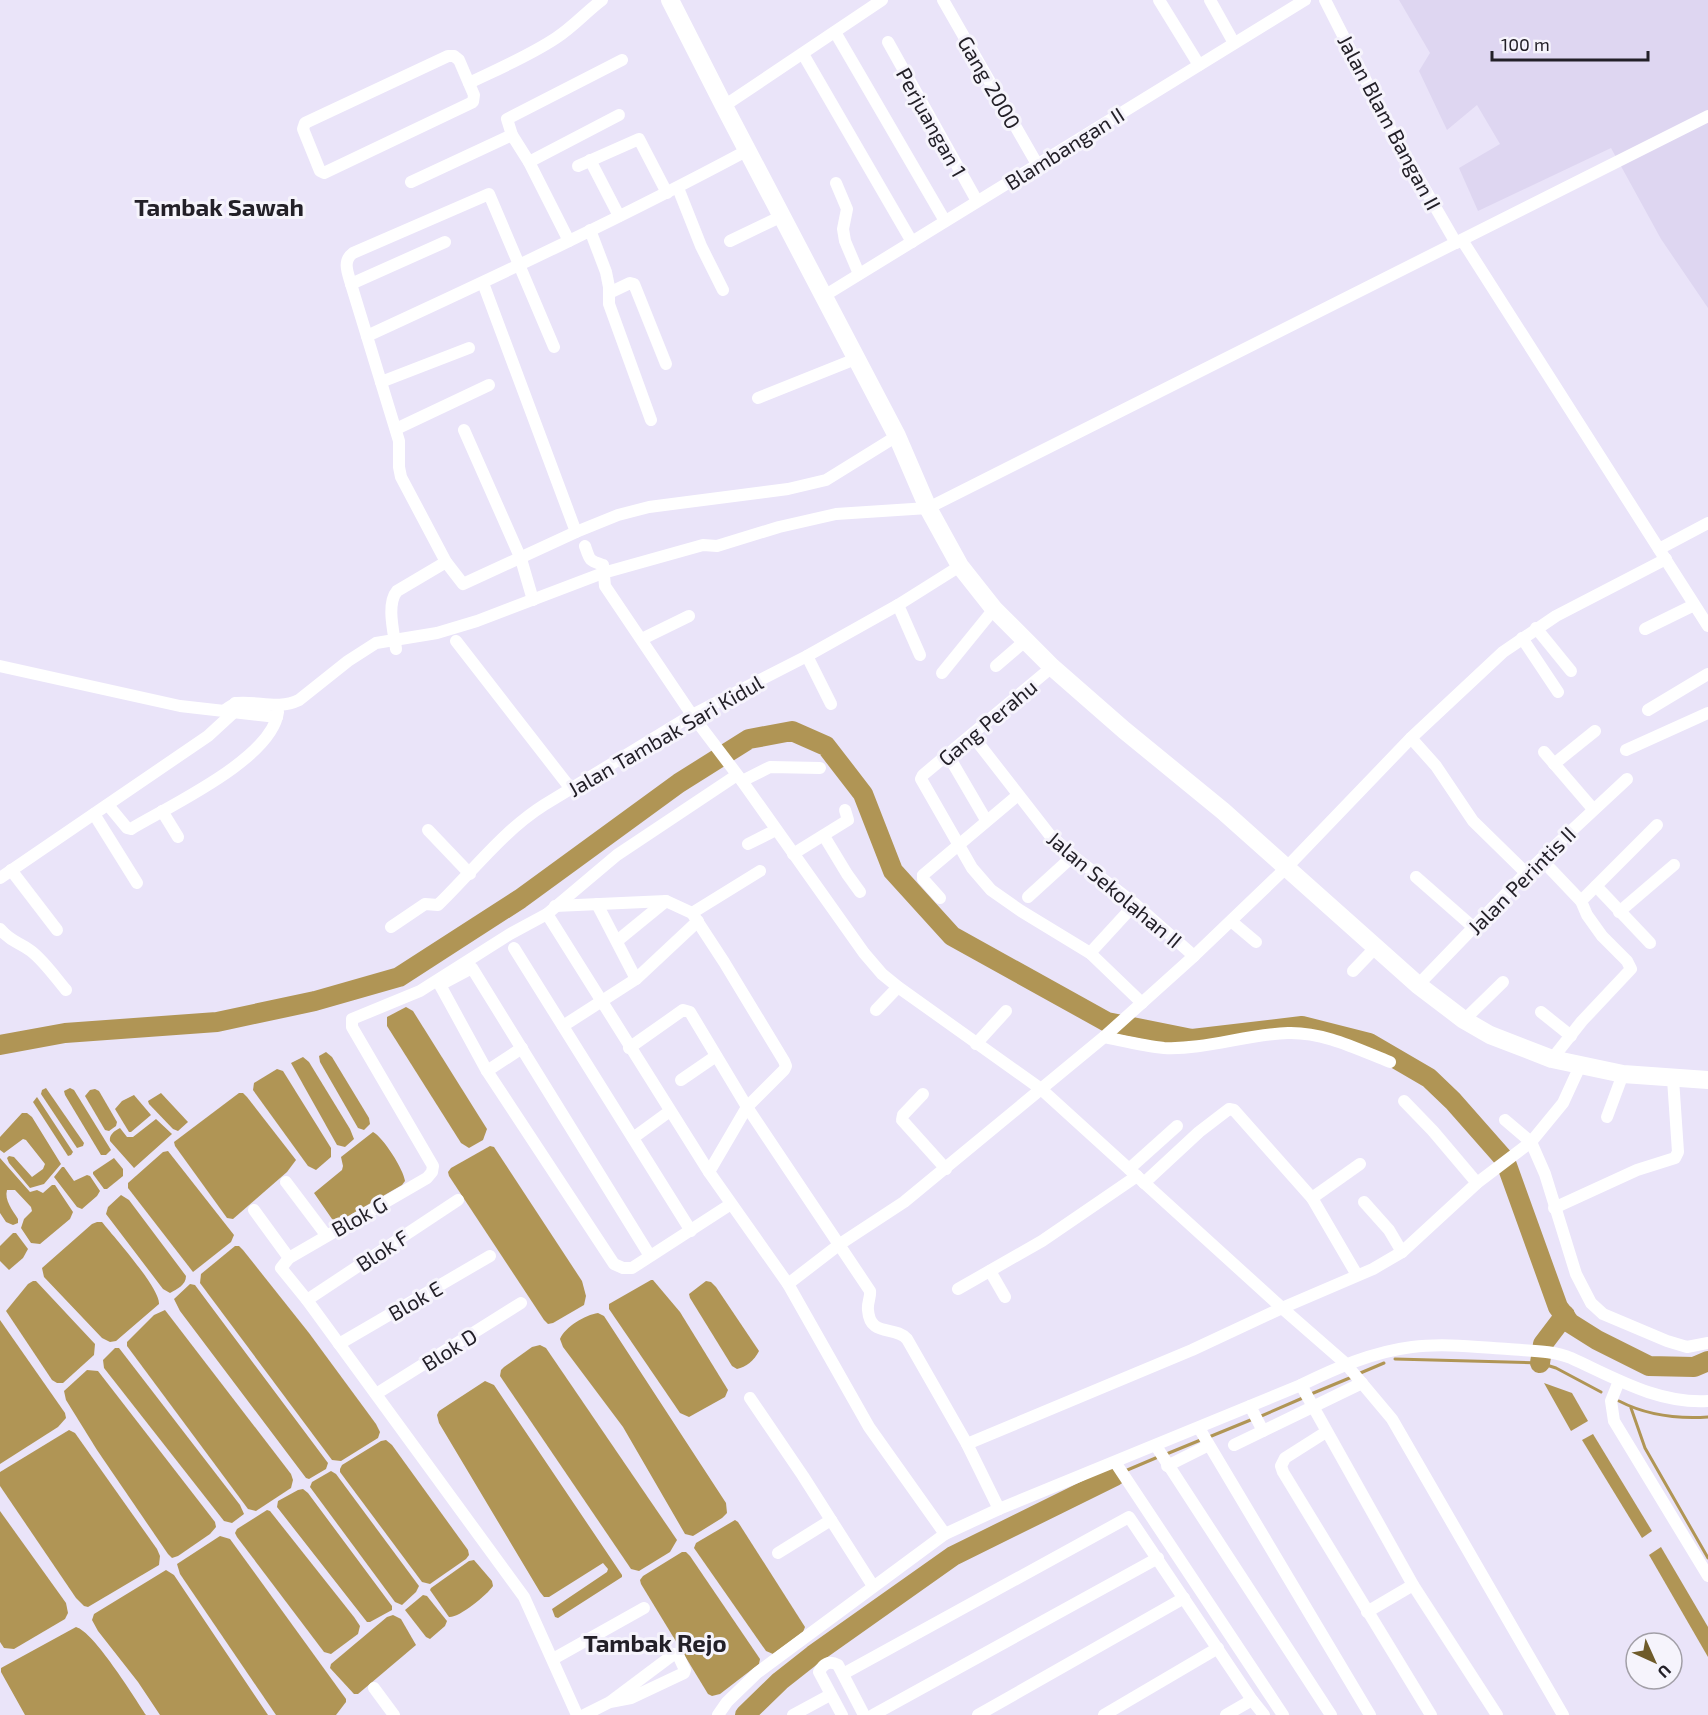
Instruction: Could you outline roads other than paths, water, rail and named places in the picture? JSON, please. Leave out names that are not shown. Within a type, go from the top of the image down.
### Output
[{"type":"street","points":[[469,83],[555,39],[570,29],[588,10],[602,0]]},
{"type":"street","points":[[670,0],[732,101],[748,150],[782,216],[831,292],[858,358],[897,436],[928,508],[960,566],[994,609],[1052,666],[1287,867],[1418,985],[1464,1020],[1490,1035],[1552,1059],[1580,1066],[1623,1074],[1708,1080]]},
{"type":"street","points":[[732,101],[882,0]]},
{"type":"street","name":"Gang 2000","points":[[943,0],[1037,164]]},
{"type":"street","points":[[1159,0],[1199,65]]},
{"type":"street","points":[[1210,0],[1234,43]]},
{"type":"street","name":"Blambangan II","points":[[831,292],[1305,0]]},
{"type":"street","name":"Jalan Blam Bangan II","points":[[1325,0],[1392,132],[1459,241],[1708,626]]},
{"type":"street","points":[[835,32],[945,221]]},
{"type":"street","name":"Perjuangan 1","points":[[888,42],[977,201]]},
{"type":"street","points":[[803,54],[912,242]]},
{"type":"street","points":[[448,56],[454,56],[459,60],[469,83],[474,97],[471,103],[324,173],[320,171],[303,129],[307,122],[448,56]]},
{"type":"street","points":[[569,241],[529,162],[512,135],[507,124],[508,117],[622,60]]},
{"type":"street","points":[[529,162],[619,115]]},
{"type":"street","points":[[0,666],[203,710],[278,711],[326,686],[367,647],[395,644],[477,621],[603,573],[703,545],[717,546],[804,520],[836,514],[928,508],[1708,116]]},
{"type":"street","points":[[411,182],[512,135]]},
{"type":"street","points":[[578,166],[639,139],[672,190],[723,290]]},
{"type":"street","points":[[367,336],[483,283],[748,150]]},
{"type":"street","points":[[590,160],[619,216]]},
{"type":"street","points":[[836,183],[847,209],[843,229],[845,242],[859,274]]},
{"type":"street","points":[[554,347],[489,194],[347,257],[351,284],[399,441],[401,477],[446,562],[463,584],[618,515],[649,507],[788,489],[816,483],[842,472],[897,436]]},
{"type":"street","points":[[729,241],[782,216]]},
{"type":"street","points":[[590,230],[606,272],[609,304],[651,420]]},
{"type":"street","points":[[351,284],[445,242]]},
{"type":"street","points":[[483,283],[576,532]]},
{"type":"street","points":[[609,293],[630,283],[634,284],[666,364]]},
{"type":"street","points":[[381,382],[469,348]]},
{"type":"street","points":[[758,398],[858,358]]},
{"type":"street","points":[[396,429],[489,385]]},
{"type":"street","points":[[464,430],[521,559],[533,600]]},
{"type":"street","points":[[788,1284],[840,1244],[904,1202],[1108,1034],[1287,867],[1411,738],[1503,652],[1536,628],[1662,554],[1708,523]]},
{"type":"street","points":[[585,546],[589,559],[603,565],[605,586],[693,716],[864,953],[898,987],[1041,1089],[1354,1374],[1392,1419],[1563,1715]]},
{"type":"street","points":[[395,644],[392,598],[395,593],[446,562]]},
{"type":"street","name":"Jalan Tambak Sari Kidul","points":[[391,927],[425,904],[438,905],[521,821],[571,789],[693,716],[898,605],[960,566]]},
{"type":"street","points":[[898,605],[920,655]]},
{"type":"street","points":[[1645,629],[1694,605]]},
{"type":"street","points":[[942,673],[994,609]]},
{"type":"street","points":[[642,639],[690,616]]},
{"type":"street","points":[[1536,628],[1571,671]]},
{"type":"street","points":[[1522,638],[1558,692]]},
{"type":"street","points":[[456,641],[571,789]]},
{"type":"street","points":[[996,666],[1025,641]]},
{"type":"street","points":[[807,656],[831,704]]},
{"type":"street","name":"Gang Perahu","points":[[958,847],[921,777],[1052,666]]},
{"type":"street","points":[[1648,710],[1708,674]]},
{"type":"street","points":[[0,878],[208,736],[231,709]]},
{"type":"street","points":[[108,805],[130,829],[201,790],[248,755],[269,733],[278,711]]},
{"type":"street","points":[[1626,750],[1708,713]]},
{"type":"street","points":[[1554,764],[1595,731]]},
{"type":"street","name":"Jalan Sekolahan II","points":[[972,735],[1043,828],[1073,856],[1135,904],[1194,956]]},
{"type":"street","points":[[1411,738],[1436,766],[1473,821],[1526,873]]},
{"type":"street","points":[[1544,752],[1593,809]]},
{"type":"street","points":[[948,755],[986,820]]},
{"type":"street","points":[[551,910],[617,855],[736,774],[770,767],[820,768]]},
{"type":"street","name":"Jalan Perintis II","points":[[1418,985],[1526,873],[1627,779]]},
{"type":"street","points":[[940,898],[922,877],[1018,795]]},
{"type":"street","points":[[793,854],[848,820],[845,810]]},
{"type":"street","points":[[162,811],[178,837]]},
{"type":"street","points":[[94,814],[136,883]]},
{"type":"street","points":[[1581,901],[1657,825]]},
{"type":"street","points":[[428,830],[470,874]]},
{"type":"street","points":[[748,844],[776,830]]},
{"type":"street","points":[[824,836],[860,892]]},
{"type":"street","points":[[958,847],[991,890],[1090,953],[1141,1004]]},
{"type":"street","points":[[1028,897],[1073,856]]},
{"type":"street","points":[[1541,859],[1581,901],[1593,924],[1627,961],[1631,969],[1582,1021],[1552,1059]]},
{"type":"street","points":[[1619,912],[1674,865]]},
{"type":"street","points":[[11,870],[57,930]]},
{"type":"street","points":[[563,1026],[636,979],[695,917],[760,871]]},
{"type":"street","points":[[1416,877],[1473,927]]},
{"type":"street","points":[[1596,886],[1650,943]]},
{"type":"street","points":[[551,910],[597,904],[666,901],[695,917],[786,1066],[747,1107],[709,1172]]},
{"type":"street","points":[[617,940],[666,901]]},
{"type":"street","points":[[597,904],[636,979]]},
{"type":"street","points":[[1090,953],[1135,904]]},
{"type":"street","points":[[551,910],[629,1048],[709,1172],[788,1284],[869,1426],[945,1534]]},
{"type":"street","name":"Blok G","points":[[285,1262],[326,1235],[427,1178],[432,1172],[433,1166],[352,1027],[351,1021],[420,991],[551,910]]},
{"type":"street","points":[[1231,921],[1256,942]]},
{"type":"street","points":[[0,929],[11,941],[28,948],[66,990]]},
{"type":"street","points":[[514,948],[691,1231]]},
{"type":"street","points":[[1353,971],[1375,948]]},
{"type":"street","points":[[650,1256],[472,968],[440,985],[488,1071],[614,1264],[622,1268],[632,1268],[731,1204]]},
{"type":"street","points":[[1464,1020],[1503,982]]},
{"type":"street","points":[[876,1010],[898,987]]},
{"type":"street","points":[[629,1048],[683,1010],[690,1011],[747,1107],[870,1291],[868,1312],[872,1323],[886,1332],[898,1332],[907,1339],[967,1444],[999,1509]]},
{"type":"street","points":[[976,1044],[1006,1011]]},
{"type":"street","points":[[1541,1012],[1570,1036]]},
{"type":"street","points":[[1108,1034],[1164,1048],[1288,1033],[1309,1035],[1331,1039],[1390,1062]]},
{"type":"street","points":[[488,1071],[522,1048]]},
{"type":"street","points":[[681,1080],[716,1056]]},
{"type":"street","points":[[967,1444],[1192,1350],[1373,1269],[1402,1252],[1477,1183],[1528,1145],[1563,1103],[1580,1066]]},
{"type":"street","points":[[1607,1117],[1623,1074]]},
{"type":"street","points":[[1554,1208],[1637,1170],[1675,1158],[1678,1152],[1673,1079]]},
{"type":"street","points":[[923,1094],[902,1120],[946,1169]]},
{"type":"street","points":[[1404,1101],[1477,1183]]},
{"type":"street","points":[[958,1289],[1042,1241],[1108,1198],[1232,1109],[1312,1198],[1358,1275]]},
{"type":"street","points":[[633,1138],[670,1111]]},
{"type":"street","points":[[1505,1120],[1528,1145],[1545,1174],[1576,1274],[1591,1303],[1603,1314],[1667,1341],[1687,1347],[1708,1343]]},
{"type":"street","points":[[1136,1176],[1177,1126]]},
{"type":"street","points":[[1312,1198],[1360,1164]]},
{"type":"street","points":[[286,1182],[326,1235]]},
{"type":"street","name":"Blok F","points":[[307,1299],[458,1200]]},
{"type":"street","points":[[1364,1202],[1389,1230],[1402,1252]]},
{"type":"street","points":[[254,1210],[285,1262],[282,1271],[307,1299],[524,1597],[577,1715]]},
{"type":"street","name":"Blok E","points":[[339,1344],[490,1256]]},
{"type":"street","points":[[990,1271],[1005,1297]]},
{"type":"street","name":"Blok D","points":[[376,1394],[521,1304]]},
{"type":"street","points":[[718,1715],[727,1702],[757,1673],[945,1534],[999,1509],[1161,1456],[1257,1419],[1413,1347],[1450,1346],[1541,1352],[1569,1357],[1615,1391],[1677,1400],[1708,1401]]},
{"type":"street","points":[[1234,1445],[1257,1419],[1354,1374]]},
{"type":"street","points":[[1615,1391],[1614,1421],[1708,1576]]},
{"type":"street","points":[[1307,1397],[1413,1585],[1497,1715]]},
{"type":"street","points":[[750,1398],[873,1586]]},
{"type":"street","points":[[1326,1432],[1285,1458],[1281,1466],[1283,1472],[1431,1715]]},
{"type":"street","points":[[1161,1456],[1203,1438]]},
{"type":"street","points":[[1203,1438],[1370,1715]]},
{"type":"street","points":[[1161,1456],[1331,1715]]},
{"type":"street","points":[[1120,1468],[1283,1715]]},
{"type":"street","points":[[843,1674],[1129,1517],[1264,1715]]},
{"type":"street","points":[[778,1553],[831,1520]]},
{"type":"street","points":[[873,1715],[1158,1558]]},
{"type":"street","points":[[1367,1612],[1413,1585]]},
{"type":"street","points":[[978,1715],[1184,1598]]},
{"type":"street","points":[[553,1659],[644,1608]]},
{"type":"street","points":[[1104,1715],[1218,1648]]},
{"type":"street","points":[[584,1715],[610,1702],[674,1654],[678,1656],[685,1670],[684,1673],[632,1698],[610,1702]]},
{"type":"street","points":[[842,1715],[819,1672],[822,1666],[833,1662],[838,1665],[864,1715]]},
{"type":"street","points":[[374,1688],[391,1714]]},
{"type":"street","points":[[793,1715],[830,1695]]},
{"type":"street","points":[[1226,1715],[1252,1700]]},
{"type":"waterway","points":[[0,1045],[65,1033],[217,1022],[315,1001],[399,977],[520,899],[679,783],[749,739],[792,731],[826,746],[863,794],[893,871],[952,936],[1107,1022],[1192,1039],[1302,1026],[1369,1043],[1429,1078],[1453,1101],[1505,1160],[1558,1307],[1570,1323],[1597,1340],[1649,1366],[1694,1367],[1708,1361]]},
{"type":"waterway","points":[[1540,1363],[1543,1344],[1565,1315]]},
{"type":"waterway","points":[[1395,1359],[1540,1363],[1556,1368],[1601,1392]]},
{"type":"waterway","points":[[1358,1374],[1384,1363]]},
{"type":"waterway","points":[[1311,1394],[1352,1377]]},
{"type":"waterway","points":[[1259,1417],[1305,1397]]},
{"type":"waterway","points":[[1619,1401],[1640,1410],[1662,1415],[1708,1417]]},
{"type":"waterway","points":[[1631,1408],[1645,1448],[1708,1558]]},
{"type":"waterway","points":[[1209,1437],[1253,1419]]},
{"type":"waterway","points":[[1164,1455],[1203,1439]]},
{"type":"waterway","points":[[1125,1471],[1158,1457]]},
{"type":"waterway","points":[[745,1715],[780,1681],[813,1655],[953,1556],[1115,1476]]},
{"type":"district","name":"Tambak Sawah","points":[[219,206]]},
{"type":"district","name":"Tambak Rejo","points":[[655,1642]]}]
